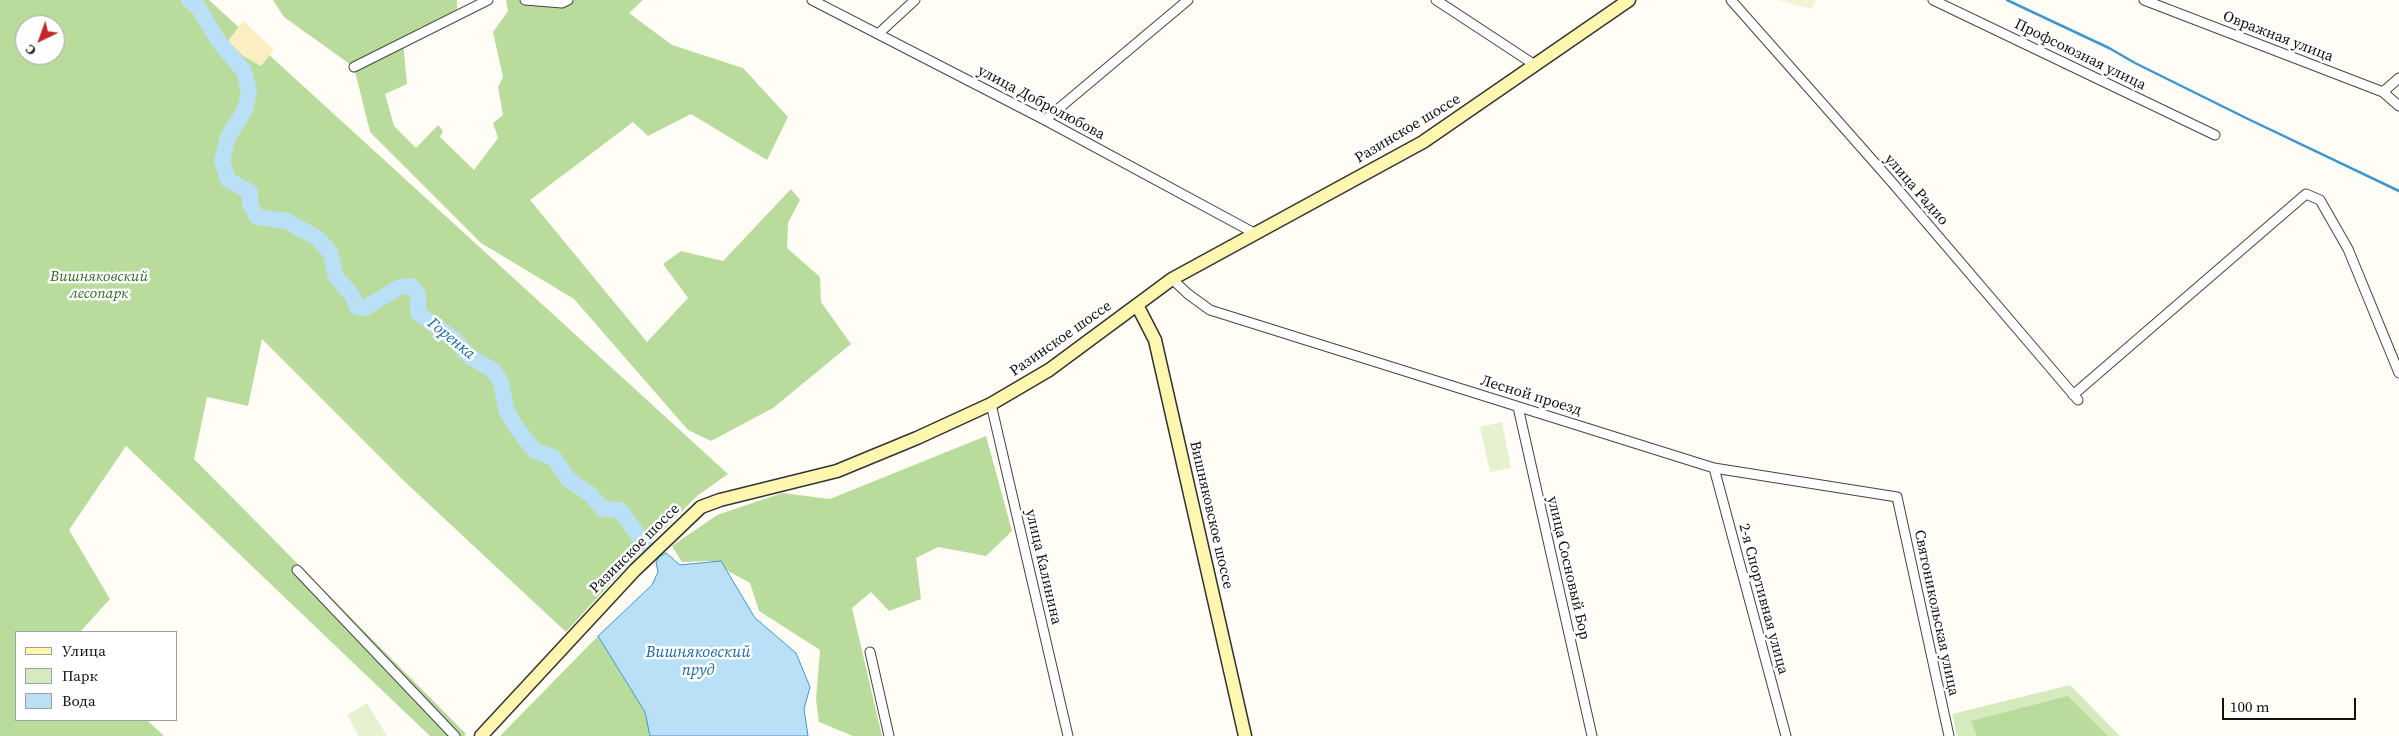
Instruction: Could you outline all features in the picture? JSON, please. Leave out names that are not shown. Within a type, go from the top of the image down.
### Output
[{"type":"main road","name":"Разинское шоссе","points":[[481,736],[665,539],[701,508],[720,500],[837,471],[917,438],[991,404],[1050,370],[1172,278],[1424,142],[1629,0]]},
{"type":"main road","name":"Вишняковское шоссе","points":[[1137,305],[1155,340],[1245,736]]},
{"type":"street","points":[[354,67],[488,0]]},
{"type":"street","points":[[525,0],[562,3],[568,0]]},
{"type":"street","name":"улица Добролюбова","points":[[812,0],[1045,120],[1256,234]]},
{"type":"street","points":[[878,34],[915,0]]},
{"type":"street","points":[[1045,120],[1188,0]]},
{"type":"street","points":[[1436,0],[1535,65]]},
{"type":"street","name":"улица Радио","points":[[1731,0],[1890,180],[2076,398],[2306,194],[2320,200],[2348,249],[2399,373]]},
{"type":"street","name":"Профсоюзная улица","points":[[1933,0],[2215,134]]},
{"type":"street","name":"Овражная улица","points":[[2144,0],[2383,92],[2399,106]]},
{"type":"street","points":[[2383,92],[2399,78]]},
{"type":"street","name":"Лесной проезд","points":[[1172,278],[1188,294],[1210,310],[1714,468],[1897,496]]},
{"type":"street","name":"улица Калинина","points":[[991,404],[1068,736]]},
{"type":"street","name":"улица Сосновый Бор","points":[[1518,407],[1592,736]]},
{"type":"street","name":"2-я Спортивная улица","points":[[1714,468],[1786,736]]},
{"type":"street","name":"Святоникольская улица","points":[[1897,496],[1949,736]]},
{"type":"street","points":[[297,570],[455,736]]},
{"type":"street","points":[[870,652],[889,736]]},
{"type":"shaded area","points":[[1777,0],[1816,0],[1812,9]]},
{"type":"green space","name":"Вишняковский лесопарк","points":[[0,0],[209,0],[728,474],[697,496],[606,588],[566,632],[404,481],[262,339],[248,406],[207,397],[194,459],[466,734],[464,736],[430,736],[126,446],[69,530],[110,599],[81,631],[15,631],[15,721],[148,721],[164,736],[0,736]]},
{"type":"green space","points":[[273,0],[457,0],[457,10],[435,25],[420,27],[403,41],[407,84],[385,94],[394,126],[416,148],[438,125],[443,131],[440,137],[474,170],[498,138],[493,123],[503,115],[498,87],[503,77],[493,32],[508,11],[506,0],[643,0],[629,13],[672,45],[743,68],[788,117],[767,160],[691,114],[648,136],[633,122],[530,200],[647,342],[688,298],[663,264],[681,251],[723,261],[791,189],[800,200],[788,223],[787,248],[820,277],[821,302],[851,344],[773,408],[711,441],[688,430],[574,299],[481,243],[370,132],[354,67],[284,17]]},
{"type":"green space","points":[[1502,422],[1511,468],[1490,472],[1480,427]]},
{"type":"green space","points":[[986,436],[1012,531],[986,556],[938,547],[916,558],[921,599],[889,611],[871,592],[852,608],[882,736],[853,736],[819,722],[816,699],[820,650],[759,611],[750,583],[710,561],[682,562],[672,546],[717,515],[782,493],[830,499]]},
{"type":"green space","points":[[598,636],[645,712],[650,736],[500,736]]},
{"type":"green space","points":[[2070,685],[2120,736],[1957,736],[1952,714]]},
{"type":"green space","points":[[2068,696],[2108,736],[1977,736],[1971,721]]},
{"type":"green space","points":[[367,703],[387,736],[359,736],[347,715]]},
{"type":"sand","points":[[243,21],[274,50],[261,66],[243,56],[228,41]]},
{"type":"water","name":"Вишняковский пруд","points":[[666,553],[680,565],[721,561],[755,618],[796,653],[810,687],[804,709],[808,736],[650,736],[645,712],[598,636],[652,585],[658,572],[656,562],[659,557]]},
{"type":"waterway","name":"Горенка","points":[[189,0],[198,7],[219,42],[244,71],[249,92],[245,110],[228,137],[222,161],[228,180],[250,192],[250,204],[257,217],[287,221],[317,238],[330,252],[336,277],[352,295],[357,307],[365,308],[400,287],[411,286],[418,294],[418,313],[454,339],[470,357],[493,370],[501,382],[506,409],[516,427],[534,450],[554,458],[569,480],[589,493],[603,509],[620,510],[645,545]]},
{"type":"waterway","points":[[2007,0],[2109,48],[2135,63],[2246,118],[2399,191]]}]
